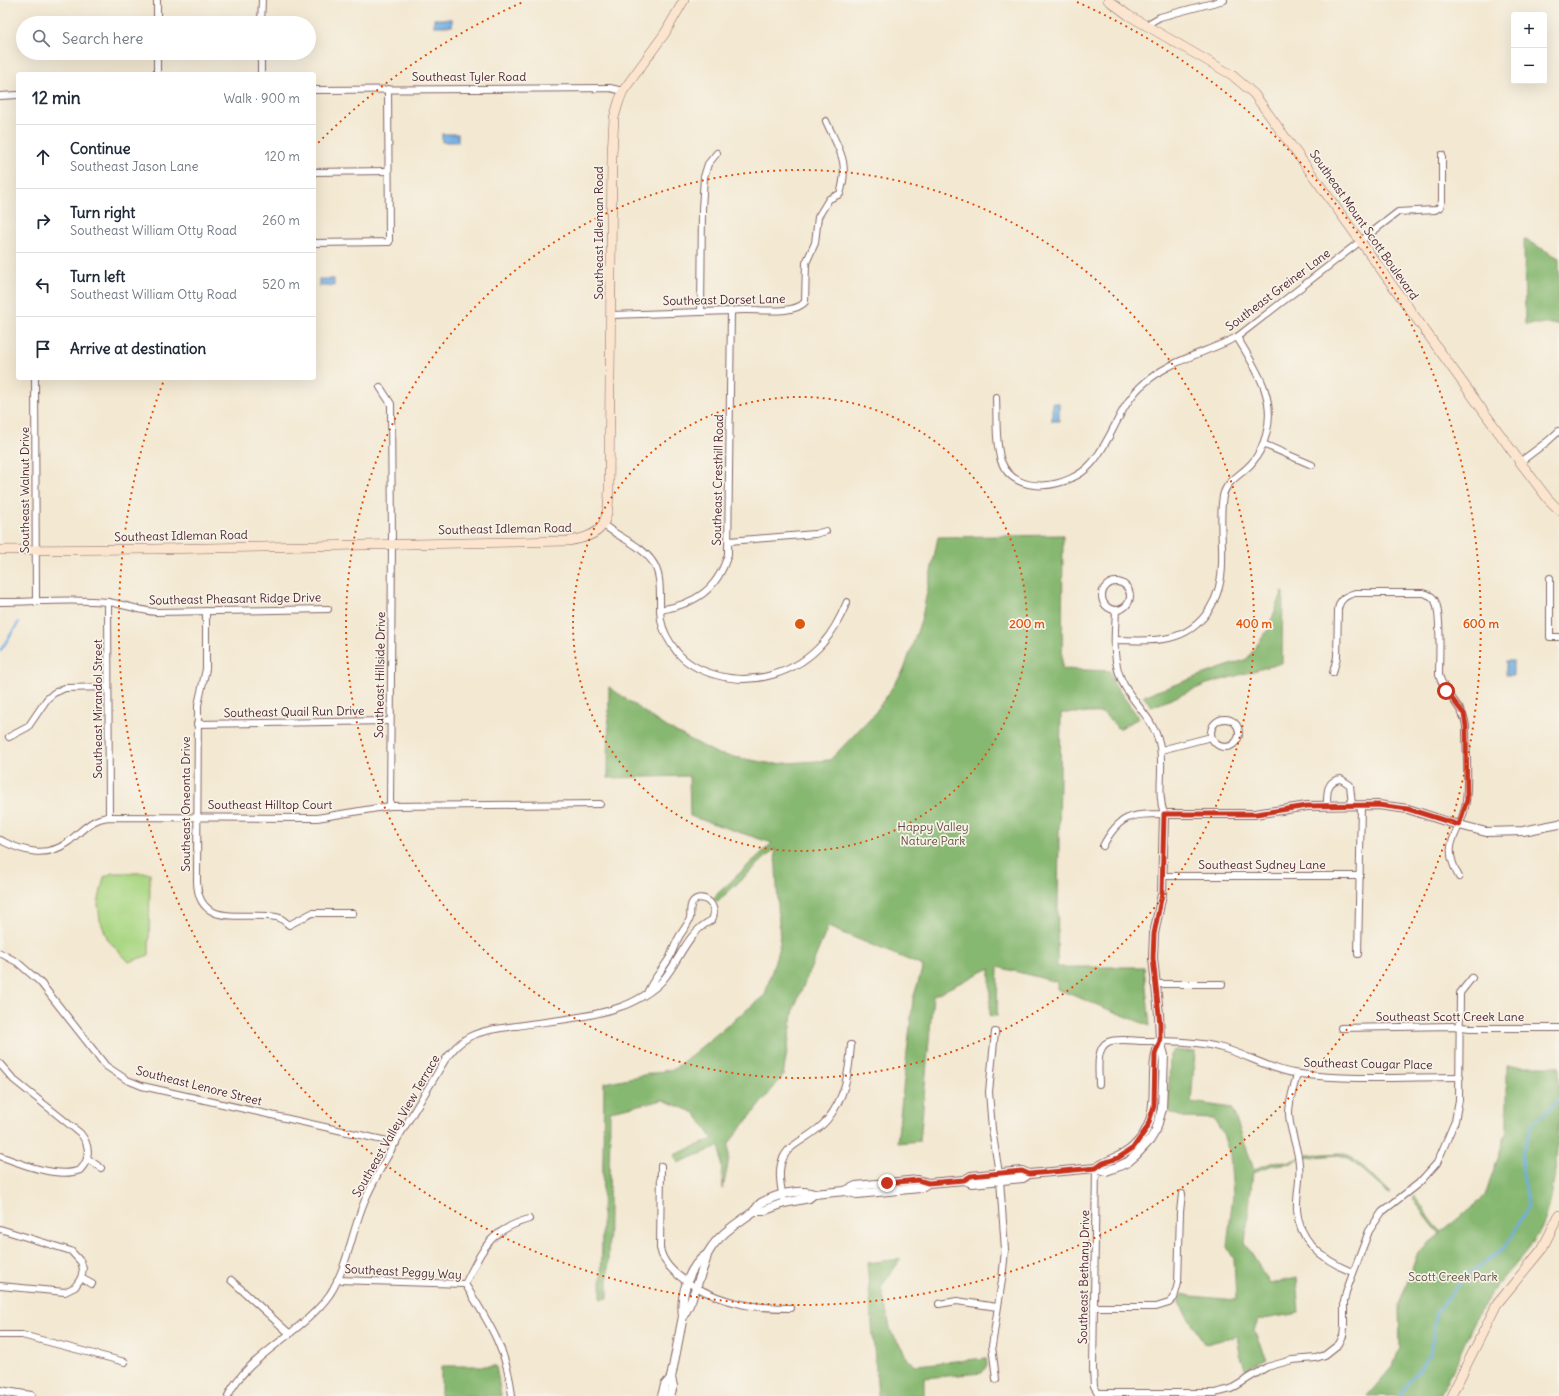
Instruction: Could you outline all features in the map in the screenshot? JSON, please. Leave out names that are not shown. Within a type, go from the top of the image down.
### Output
[{"type":"main road","name":"Southeast Idleman Road","points":[[0,550],[155,549],[392,543],[568,541],[588,537],[596,532],[604,525],[608,512],[609,498],[612,144],[615,111],[624,91],[665,33],[684,0]]},
{"type":"main road","name":"Southeast Mount Scott Boulevard","points":[[1108,0],[1146,25],[1232,75],[1248,88],[1273,118],[1520,462],[1548,499],[1559,510]]},
{"type":"main road","points":[[1451,1396],[1497,1304],[1542,1248],[1559,1215]]},
{"type":"street","points":[[157,0],[157,16]]},
{"type":"street","points":[[262,0],[262,16]]},
{"type":"street","points":[[1146,25],[1160,17],[1224,0]]},
{"type":"street","points":[[157,60],[157,72]]},
{"type":"street","points":[[261,60],[261,72]]},
{"type":"street","name":"Southeast Tyler Road","points":[[316,90],[610,88],[624,91]]},
{"type":"street","points":[[316,243],[390,242],[388,89]]},
{"type":"street","points":[[0,96],[16,95]]},
{"type":"street","name":"Southeast Dorset Lane","points":[[611,314],[731,311],[740,309],[794,309],[800,307],[805,302],[806,263],[815,243],[818,218],[829,199],[840,194],[845,173],[844,161],[826,121]]},
{"type":"street","points":[[701,311],[702,209],[704,177],[708,164],[717,153]]},
{"type":"street","name":"Southeast Greiner Lane","points":[[996,397],[999,454],[1006,469],[1018,480],[1027,484],[1048,485],[1075,475],[1092,464],[1131,397],[1152,377],[1167,366],[1184,358],[1224,344],[1237,337],[1398,212],[1435,210],[1440,207],[1442,200],[1442,155]]},
{"type":"street","points":[[316,172],[388,171]]},
{"type":"street","name":"Southeast Cresthill Road","points":[[660,610],[689,602],[711,588],[725,565],[729,541],[731,311]]},
{"type":"street","points":[[1115,640],[1158,640],[1173,637],[1190,629],[1205,617],[1216,598],[1222,580],[1224,494],[1232,481],[1252,463],[1263,444],[1268,429],[1269,414],[1267,392],[1262,378],[1237,337]]},
{"type":"street","name":"Southeast Walnut Drive","points":[[35,380],[36,602]]},
{"type":"street","name":"Southeast Hillside Drive","points":[[380,387],[391,404],[392,543],[390,806]]},
{"type":"street","points":[[1520,462],[1559,431]]},
{"type":"street","points":[[1263,444],[1312,466]]},
{"type":"street","points":[[604,525],[643,550],[653,562],[659,578],[660,610],[663,628],[668,638],[678,653],[688,662],[710,674],[732,679],[745,680],[774,675],[804,660],[823,643],[838,622],[847,602]]},
{"type":"street","points":[[729,541],[815,534],[826,531]]},
{"type":"street","points":[[1550,578],[1550,637],[1559,637]]},
{"type":"street","points":[[1116,582],[1126,586],[1130,595],[1126,606],[1116,610],[1108,607],[1102,599],[1104,588],[1110,583],[1116,582]]},
{"type":"street","points":[[1333,673],[1337,657],[1338,609],[1340,601],[1346,596],[1355,593],[1423,593],[1430,595],[1434,599],[1439,613],[1439,675],[1441,684],[1461,711],[1466,726],[1467,800],[1459,825],[1453,837],[1450,856],[1459,877]]},
{"type":"street","name":"Southeast Pheasant Ridge Drive","points":[[0,602],[108,602],[144,611],[328,609]]},
{"type":"street","name":"Southeast Mirandol Street","points":[[108,602],[109,817]]},
{"type":"street","points":[[670,1396],[672,1386],[671,1378],[683,1316],[689,1309],[692,1284],[705,1263],[706,1255],[726,1231],[754,1211],[763,1211],[783,1199],[809,1198],[814,1194],[845,1191],[856,1186],[918,1180],[928,1183],[964,1180],[972,1183],[999,1177],[1024,1178],[1029,1174],[1096,1168],[1103,1163],[1125,1154],[1141,1138],[1147,1128],[1154,1106],[1155,1054],[1160,1041],[1159,1014],[1154,984],[1153,946],[1162,894],[1163,876],[1164,814],[1160,802],[1161,750],[1151,721],[1124,685],[1115,657],[1116,610]]},
{"type":"street","name":"Southeast Oneonta Drive","points":[[206,611],[206,669],[199,695],[197,724],[197,889],[201,902],[210,912],[224,915],[278,917],[289,925],[312,913],[353,913]]},
{"type":"street","points":[[9,737],[28,727],[47,699],[54,693],[65,688],[108,687]]},
{"type":"street","points":[[1222,719],[1229,719],[1236,724],[1239,730],[1237,741],[1229,747],[1218,746],[1210,737],[1213,724],[1222,719]]},
{"type":"street","name":"Southeast Quail Run Drive","points":[[197,724],[390,721]]},
{"type":"street","points":[[1161,750],[1210,737]]},
{"type":"street","points":[[1326,805],[1328,786],[1333,781],[1341,779],[1350,785],[1352,805]]},
{"type":"street","name":"Southeast Hilltop Court","points":[[0,840],[26,851],[50,851],[67,842],[92,821],[109,817],[317,818],[390,806],[600,804]]},
{"type":"street","points":[[1358,954],[1358,898],[1362,805]]},
{"type":"street","points":[[1103,846],[1116,826],[1122,820],[1139,814],[1256,814],[1307,806],[1362,805],[1403,808],[1486,832],[1534,830],[1559,824]]},
{"type":"street","name":"Southeast Sydney Lane","points":[[1163,876],[1360,876]]},
{"type":"street","name":"Southeast Valley View Terrace","points":[[228,1396],[240,1376],[320,1308],[337,1280],[360,1212],[371,1188],[445,1060],[455,1048],[469,1037],[490,1030],[612,1010],[630,1003],[656,987],[663,980],[692,936],[705,923],[712,920],[715,910],[712,903],[706,899],[698,899],[692,902],[689,911],[690,918],[673,946],[670,956],[648,991]]},
{"type":"street","name":"Southeast Lenore Street","points":[[0,953],[17,962],[33,975],[106,1066],[127,1080],[142,1086],[396,1143]]},
{"type":"street","points":[[1215,1395],[1231,1389],[1267,1367],[1292,1360],[1316,1358],[1333,1350],[1343,1336],[1344,1302],[1352,1272],[1374,1221],[1382,1212],[1419,1183],[1436,1163],[1442,1153],[1458,1111],[1460,1077],[1460,993],[1472,978]]},
{"type":"street","points":[[1154,984],[1222,984]]},
{"type":"street","name":"Southeast Scott Creek Lane","points":[[1341,1028],[1559,1028]]},
{"type":"street","points":[[995,1032],[990,1092],[992,1129],[999,1177],[1005,1250],[992,1346],[996,1379]]},
{"type":"street","name":"Southeast Cougar Place","points":[[1099,1084],[1100,1053],[1103,1046],[1107,1042],[1189,1042],[1222,1048],[1279,1069],[1298,1074],[1322,1076],[1460,1077]]},
{"type":"street","points":[[783,1199],[780,1172],[783,1158],[793,1146],[819,1129],[836,1107],[843,1095],[847,1081],[851,1046]]},
{"type":"street","points":[[0,1064],[14,1080],[80,1133],[88,1145],[88,1159],[80,1170],[67,1173],[54,1172],[0,1156]]},
{"type":"street","points":[[1298,1074],[1289,1113],[1299,1164],[1300,1175],[1297,1210],[1299,1222],[1304,1235],[1321,1256],[1352,1272]]},
{"type":"street","points":[[88,1159],[101,1168]]},
{"type":"street","points":[[661,1166],[661,1256],[668,1266],[692,1284],[726,1300],[742,1305],[790,1308]]},
{"type":"street","name":"Southeast Bethany Drive","points":[[1096,1168],[1094,1386],[1098,1393],[1102,1394],[1215,1395]]},
{"type":"street","points":[[1095,1307],[1156,1307],[1169,1303],[1174,1298],[1177,1293],[1178,1283],[1182,1194]]},
{"type":"street","points":[[465,1284],[481,1252],[498,1232],[529,1219]]},
{"type":"street","points":[[0,1229],[71,1251],[81,1262],[83,1269],[81,1278],[73,1290],[65,1292],[0,1286]]},
{"type":"street","points":[[81,1278],[92,1284]]},
{"type":"street","points":[[231,1280],[290,1334]]},
{"type":"street","name":"Southeast Peggy Way","points":[[337,1280],[465,1284],[493,1330],[503,1353],[508,1367],[512,1396]]},
{"type":"street","points":[[939,1304],[957,1300],[997,1308]]},
{"type":"street","points":[[0,1335],[22,1335],[125,1362]]},
{"type":"street","points":[[662,1396],[665,1385],[671,1378]]},
{"type":"street","points":[[0,1391],[31,1396]]},
{"type":"green space","points":[[1524,239],[1559,258],[1559,324],[1525,324]]},
{"type":"green space","name":"Happy Valley Nature Park","points":[[1063,535],[1062,669],[1110,671],[1114,684],[1139,718],[1119,729],[1103,713],[1061,713],[1057,967],[1144,967],[1150,1026],[1057,989],[1057,982],[998,967],[997,1016],[990,1016],[990,968],[933,996],[920,1141],[897,1143],[913,999],[923,966],[828,927],[794,1008],[783,1076],[729,1143],[729,1159],[723,1189],[720,1146],[678,1163],[674,1155],[713,1139],[695,1113],[663,1100],[610,1111],[608,1298],[601,1299],[604,1083],[674,1069],[765,995],[780,943],[775,849],[717,902],[713,898],[772,843],[690,816],[689,776],[608,778],[609,687],[661,724],[718,754],[773,764],[830,760],[875,713],[904,670],[922,617],[938,537]]},
{"type":"green space","points":[[1283,591],[1282,663],[1207,684],[1152,707],[1143,696],[1247,659],[1267,631]]},
{"type":"green space","points":[[112,873],[150,873],[149,955],[129,962],[108,940],[100,920],[98,904],[104,877]]},
{"type":"green space","points":[[1174,1050],[1195,1052],[1191,1102],[1232,1108],[1254,1169],[1271,1163],[1292,1161],[1297,1159],[1292,1163],[1273,1165],[1253,1172],[1245,1243],[1270,1284],[1296,1278],[1299,1313],[1258,1320],[1254,1331],[1266,1359],[1246,1370],[1240,1354],[1237,1336],[1206,1344],[1179,1303],[1183,1294],[1236,1300],[1234,1259],[1227,1247],[1233,1195],[1230,1154],[1222,1132],[1214,1119],[1187,1118],[1168,1112],[1170,1055]]},
{"type":"green space","name":"Scott Creek Park","points":[[1507,1066],[1559,1066],[1557,1147],[1553,1188],[1544,1224],[1531,1245],[1491,1293],[1484,1304],[1439,1396],[1367,1396],[1393,1366],[1400,1347],[1399,1305],[1418,1252],[1440,1234],[1412,1198],[1414,1196],[1441,1232],[1484,1198],[1507,1131]]},
{"type":"green space","points":[[1341,1153],[1350,1156],[1391,1193],[1389,1194],[1348,1158],[1339,1155],[1302,1158],[1307,1155]]},
{"type":"green space","points":[[901,1259],[881,1287],[891,1332],[902,1348],[907,1359],[916,1365],[986,1358],[987,1365],[982,1373],[924,1378],[924,1396],[878,1396],[867,1263]]},
{"type":"green space","points":[[441,1366],[496,1366],[501,1396],[441,1396]]},
{"type":"water","points":[[434,19],[452,19],[452,26],[434,26]]},
{"type":"water","points":[[442,134],[458,134],[458,142],[442,142]]},
{"type":"water","points":[[319,279],[334,279],[334,286],[319,286]]},
{"type":"water","points":[[1052,403],[1059,403],[1059,421],[1052,421]]},
{"type":"water","points":[[1506,661],[1513,661],[1513,675],[1506,675]]},
{"type":"waterway","points":[[0,651],[19,622]]},
{"type":"waterway","points":[[1399,1396],[1431,1353],[1436,1312],[1466,1276],[1496,1255],[1512,1237],[1527,1207],[1521,1157],[1533,1123],[1559,1100]]},
{"type":"route","points":[[887,1183],[918,1180],[928,1183],[964,1180],[971,1176],[999,1173],[1022,1171],[1029,1174],[1096,1168],[1103,1163],[1118,1158],[1133,1148],[1147,1128],[1152,1117],[1154,1106],[1155,1054],[1160,1041],[1160,1024],[1154,984],[1153,946],[1162,894],[1164,814],[1256,814],[1307,806],[1378,805],[1408,809],[1459,825],[1467,800],[1466,720],[1464,714],[1446,691]]}]
